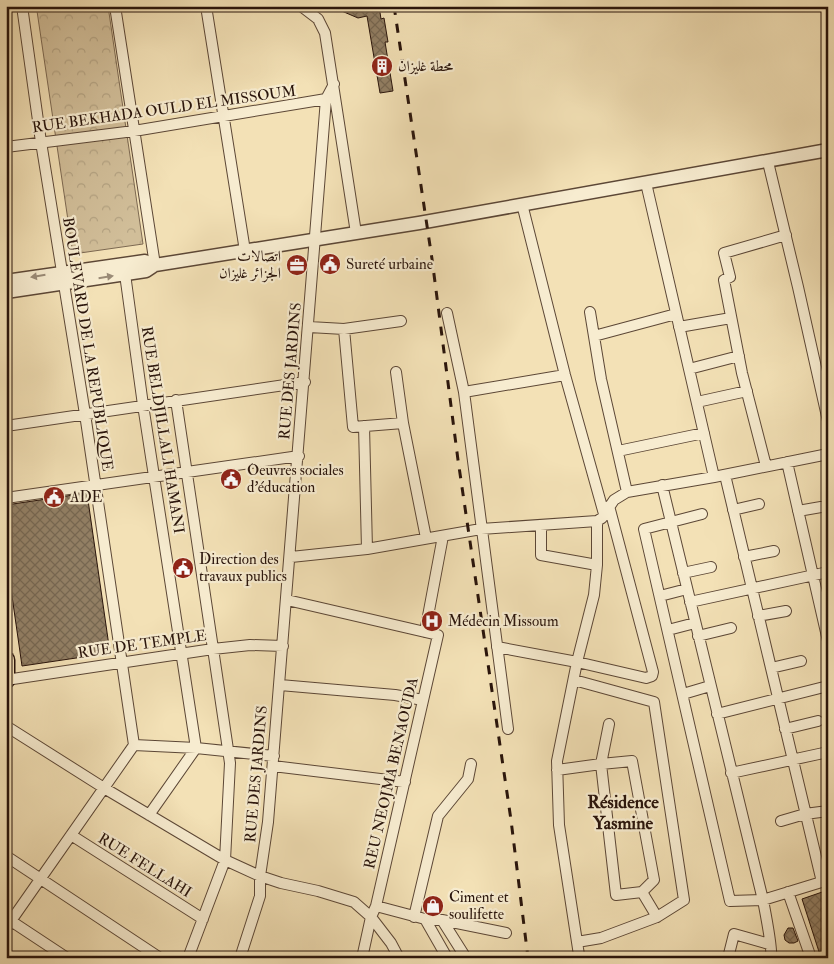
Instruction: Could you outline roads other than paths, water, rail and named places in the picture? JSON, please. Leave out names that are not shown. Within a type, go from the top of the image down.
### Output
[{"type":"main road","points":[[6,660],[6,680]]},
{"type":"street","points":[[6,7],[12,6]]},
{"type":"street","name":"BOULEVARD DE LA REPUBLIQUE","points":[[22,6],[41,142],[85,414],[134,745]]},
{"type":"street","points":[[115,6],[155,265]]},
{"type":"street","points":[[206,6],[245,251]]},
{"type":"street","points":[[301,6],[318,19],[325,32],[356,233]]},
{"type":"street","name":"RUE DES JARDINS","points":[[240,958],[260,896],[260,876],[268,822],[291,557],[326,99],[334,84]]},
{"type":"street","name":"RUE BEKHADA OULD EL MISSOUM","points":[[6,147],[134,131],[326,99]]},
{"type":"street","points":[[6,281],[146,271],[155,265],[316,240],[646,184],[828,150]]},
{"type":"street","points":[[768,162],[828,421]]},
{"type":"street","points":[[646,184],[714,477]]},
{"type":"street","points":[[497,647],[577,662],[646,678],[650,678],[653,672],[603,514],[565,376],[522,204]]},
{"type":"street","points":[[766,466],[731,318],[724,280],[730,277],[724,253],[786,235]]},
{"type":"street","points":[[6,292],[145,261],[155,265]]},
{"type":"street","name":"RUE BELDJILLALI HAMANI","points":[[125,274],[143,405],[196,748]]},
{"type":"street","points":[[590,312],[601,379],[627,492]]},
{"type":"street","points":[[447,313],[464,392],[508,729]]},
{"type":"street","points":[[594,336],[676,314]]},
{"type":"street","points":[[680,328],[731,318]]},
{"type":"street","points":[[309,327],[344,329],[401,321]]},
{"type":"street","points":[[344,329],[353,427],[403,423]]},
{"type":"street","points":[[689,368],[739,356]]},
{"type":"street","points":[[396,372],[403,423],[426,538]]},
{"type":"street","points":[[464,392],[565,376]]},
{"type":"street","points":[[6,426],[305,382]]},
{"type":"street","points":[[697,402],[747,391]]},
{"type":"street","points":[[176,400],[230,763],[225,860],[188,958]]},
{"type":"street","points":[[364,426],[367,549]]},
{"type":"street","points":[[618,451],[704,433]]},
{"type":"street","points":[[579,955],[559,825],[557,761],[577,662],[594,595],[603,514],[614,500],[627,492],[725,475],[828,454]]},
{"type":"street","points":[[6,498],[299,456]]},
{"type":"street","points":[[787,462],[828,641]]},
{"type":"street","points":[[702,514],[644,529],[730,901],[763,900],[825,881],[805,814],[725,475]]},
{"type":"street","points":[[662,485],[763,900],[769,944],[772,952],[771,958]]},
{"type":"street","points":[[733,510],[759,504]]},
{"type":"street","points":[[798,511],[821,507]]},
{"type":"street","points":[[291,557],[367,549],[481,529],[541,525],[603,514]]},
{"type":"street","points":[[541,525],[541,555],[597,565]]},
{"type":"street","points":[[287,600],[425,632],[443,536]]},
{"type":"street","points":[[744,557],[774,551]]},
{"type":"street","points":[[683,573],[711,566]]},
{"type":"street","points":[[690,602],[828,572]]},
{"type":"street","points":[[660,596],[687,589]]},
{"type":"street","points":[[758,616],[786,611]]},
{"type":"street","points":[[668,630],[695,622]]},
{"type":"street","points":[[698,636],[732,628]]},
{"type":"street","name":"REU NEOJMA BENAOUDA","points":[[362,958],[371,917],[376,906],[438,635],[425,632]]},
{"type":"street","name":"RUE DE TEMPLE","points":[[6,680],[250,644],[283,646]]},
{"type":"street","points":[[770,668],[801,660]]},
{"type":"street","points":[[574,680],[654,702],[684,900],[657,917],[601,938],[577,942]]},
{"type":"street","points":[[280,685],[395,695],[424,700]]},
{"type":"street","points":[[683,694],[710,686]]},
{"type":"street","points":[[717,714],[828,686]]},
{"type":"street","points":[[785,729],[818,721]]},
{"type":"street","points":[[557,770],[601,764],[632,761],[654,880],[642,892],[616,895],[601,764],[608,724]]},
{"type":"street","points":[[6,726],[104,788],[225,860],[260,876],[354,902],[371,917],[391,943],[399,958]]},
{"type":"street","points":[[67,958],[9,925],[134,745],[196,748],[229,752],[405,782]]},
{"type":"street","points":[[150,815],[196,748]]},
{"type":"street","points":[[731,773],[828,752]]},
{"type":"street","points":[[414,917],[438,816],[468,779],[471,764]]},
{"type":"street","points":[[781,821],[805,814],[828,811]]},
{"type":"street","name":"RUE FELLAHI","points":[[71,835],[203,919]]},
{"type":"street","points":[[6,856],[160,958]]},
{"type":"street","points":[[642,892],[657,917]]},
{"type":"street","points":[[788,892],[811,958]]},
{"type":"street","points":[[376,906],[424,920],[442,920],[506,933]]},
{"type":"street","points":[[424,920],[445,954]]},
{"type":"street","points":[[442,920],[466,958]]},
{"type":"street","points":[[728,958],[734,934],[769,944]]},
{"type":"railway","points":[[394,6],[432,259],[458,460],[511,820],[528,958]]},
{"type":"place","name":"محطة غليزان","points":[[382,66]]},
{"type":"place","name":"Sureté urbaine","points":[[330,264]]},
{"type":"place","name":"اتصالات الجزائر غليزان","points":[[297,265]]},
{"type":"place","name":"Oeuvres sociales d'éducation","points":[[231,479]]},
{"type":"place","name":"ADE","points":[[54,497]]},
{"type":"place","name":"Direction des travaux publics","points":[[183,568]]},
{"type":"place","name":"Médecin Missoum","points":[[432,621]]},
{"type":"place","name":"Ciment et soulifette","points":[[433,906]]},
{"type":"district","name":"Résidence Yasmine","points":[[623,812]]}]
